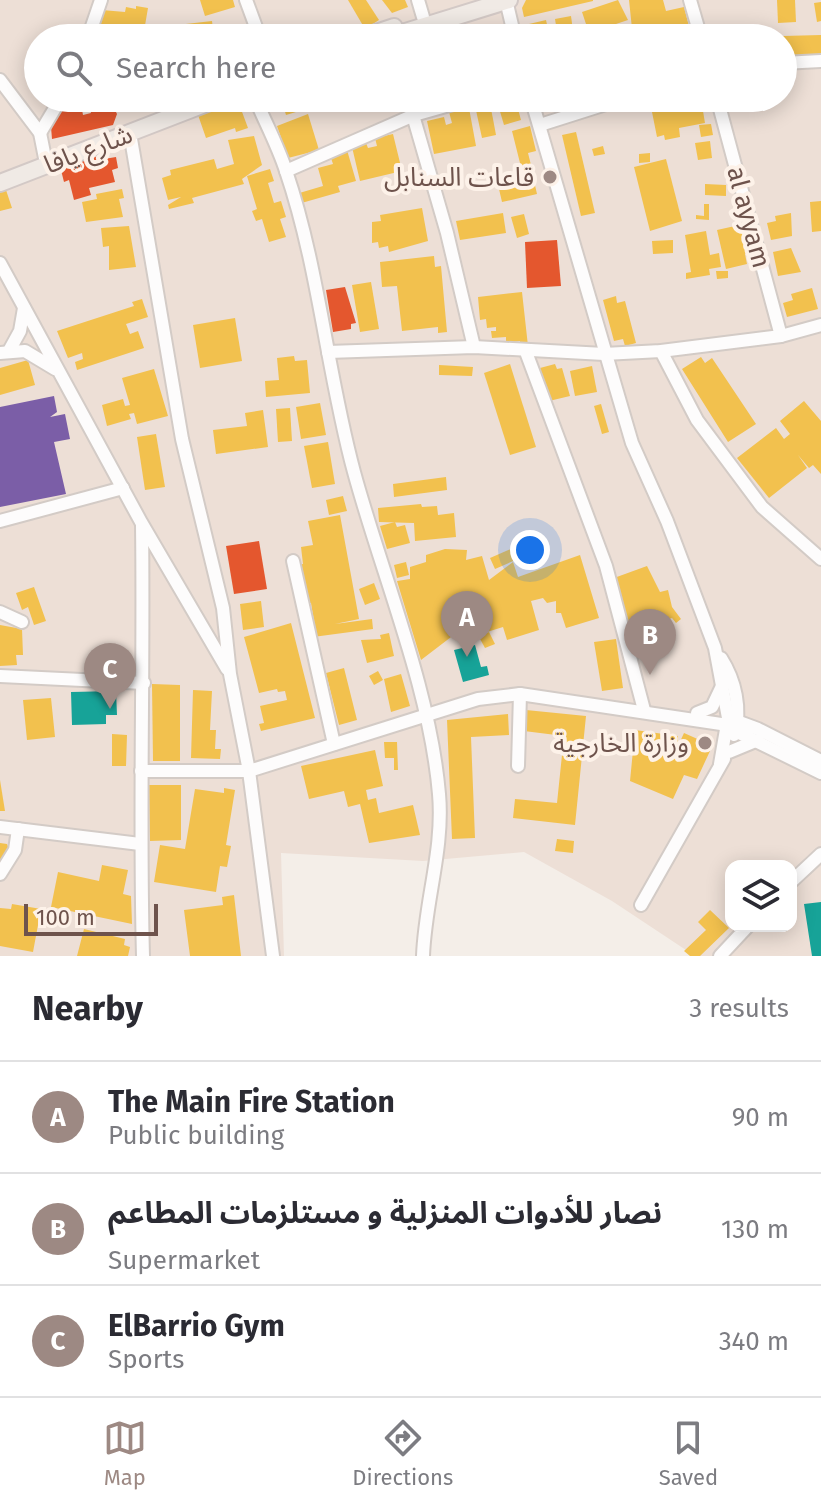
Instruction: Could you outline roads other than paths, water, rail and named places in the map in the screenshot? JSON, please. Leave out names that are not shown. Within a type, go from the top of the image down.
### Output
[{"type":"main road","points":[[402,24],[475,0]]},
{"type":"main road","points":[[432,24],[507,0]]},
{"type":"main road","name":"شارع يافا","points":[[0,174],[162,112]]},
{"type":"main road","name":"شارع يافا","points":[[0,183],[184,112]]},
{"type":"street","points":[[93,24],[101,0]]},
{"type":"street","points":[[246,0],[255,24]]},
{"type":"street","points":[[418,0],[423,17]]},
{"type":"street","points":[[507,0],[512,24]]},
{"type":"street","points":[[690,0],[697,24]]},
{"type":"street","points":[[797,62],[821,61]]},
{"type":"street","points":[[0,80],[24,112]]},
{"type":"street","points":[[24,112],[40,133],[45,158]]},
{"type":"street","points":[[40,133],[53,112]]},
{"type":"street","points":[[261,112],[286,171],[354,472],[380,550],[425,715],[439,794],[439,846],[424,921],[423,956]]},
{"type":"street","points":[[413,112],[474,347]]},
{"type":"street","points":[[286,171],[425,112]]},
{"type":"street","points":[[536,112],[632,443],[667,521],[715,648],[729,670],[732,724],[726,751],[641,905]]},
{"type":"street","points":[[540,125],[581,112]]},
{"type":"street","name":"al ayyam","points":[[721,112],[781,336]]},
{"type":"street","points":[[130,133],[182,439],[201,530],[223,608],[230,674],[249,771],[273,956]]},
{"type":"street","points":[[0,263],[141,522],[230,674]]},
{"type":"street","points":[[4,352],[20,331],[24,308]]},
{"type":"street","points":[[328,352],[474,347],[604,354],[661,351],[781,336],[821,325]]},
{"type":"street","points":[[4,352],[25,351],[61,374]]},
{"type":"street","points":[[661,351],[697,420],[762,507],[821,559]]},
{"type":"street","points":[[526,352],[606,566],[644,710]]},
{"type":"street","points":[[0,521],[123,488]]},
{"type":"street","points":[[141,522],[144,683],[140,844],[143,956]]},
{"type":"street","points":[[293,561],[334,744]]},
{"type":"street","points":[[0,612],[22,622]]},
{"type":"street","points":[[0,676],[144,683]]},
{"type":"street","points":[[702,717],[729,686]]},
{"type":"street","points":[[729,686],[758,734],[821,773]]},
{"type":"street","points":[[518,766],[520,694]]},
{"type":"street","points":[[141,771],[249,771],[478,699],[520,694],[702,717],[732,724],[821,761]]},
{"type":"street","points":[[702,717],[726,751]]},
{"type":"street","points":[[726,751],[758,734]]},
{"type":"street","points":[[0,827],[140,844]]},
{"type":"street","points":[[0,874],[15,850],[18,829]]},
{"type":"street","points":[[797,876],[821,854]]},
{"type":"street","points":[[720,956],[742,932]]},
{"type":"place","name":"قاعات السنابل","points":[[550,177]]},
{"type":"place","name":"The Main Fire Station","points":[[467,657]]},
{"type":"place","name":"نصار للأدوات المنزلية و مستلزمات المطاعم","points":[[650,675]]},
{"type":"place","name":"ElBarrio Gym","points":[[110,709]]},
{"type":"place","name":"وزارة الخارجية","points":[[705,743]]}]
